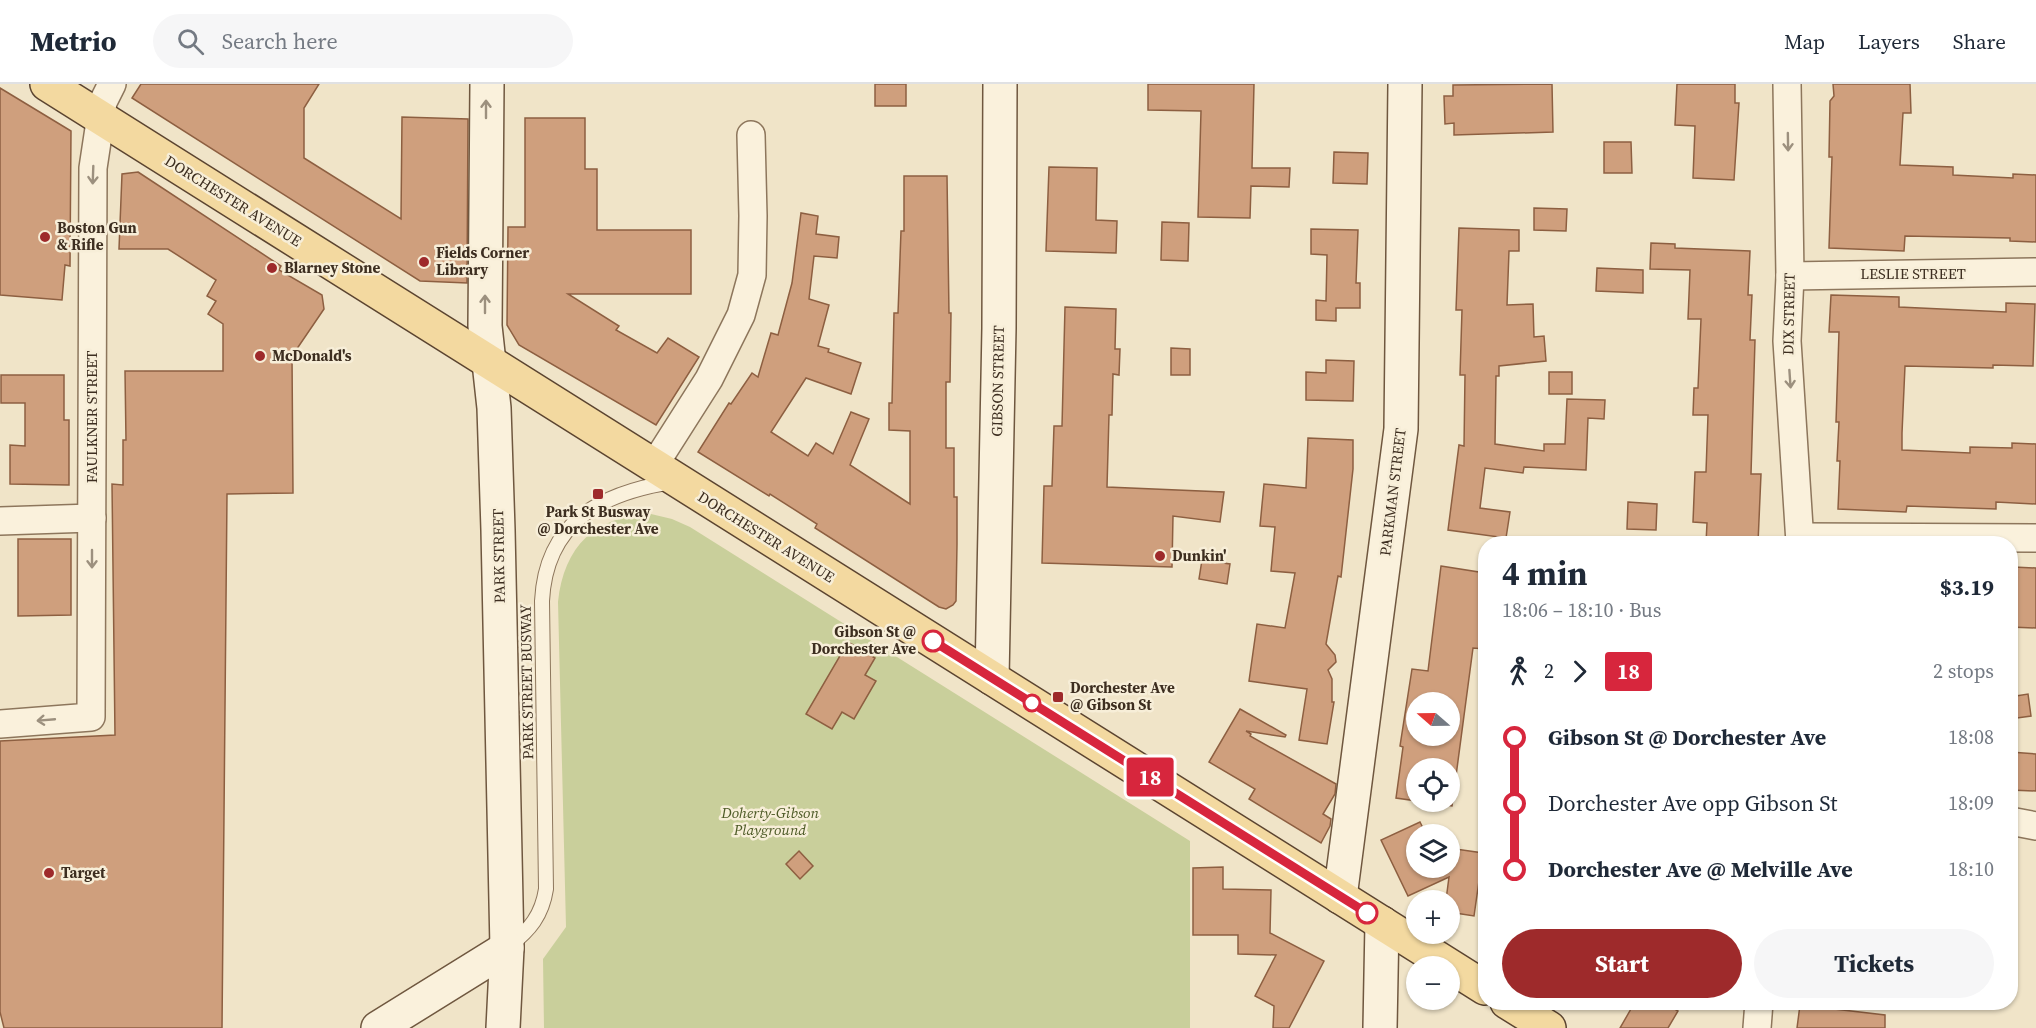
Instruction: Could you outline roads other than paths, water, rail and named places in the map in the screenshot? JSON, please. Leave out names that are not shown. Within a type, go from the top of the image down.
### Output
[{"type":"main road","name":"DORCHESTER AVENUE","points":[[47,84],[1478,984]]},
{"type":"main road","points":[[1520,1010],[1549,1028]]},
{"type":"street","name":"FAULKNER STREET","points":[[0,724],[92,717],[93,168],[100,117],[105,96],[112,84]]},
{"type":"street","name":"PARK STREET","points":[[487,84],[485,327],[494,408],[498,519],[507,948],[503,1028]]},
{"type":"street","name":"GIBSON STREET","points":[[992,678],[999,328],[999,84]]},
{"type":"street","name":"PARKMAN STREET","points":[[1340,897],[1401,429],[1405,84]]},
{"type":"street","name":"DIX STREET","points":[[1787,84],[1790,276],[1787,341],[1800,536]]},
{"type":"street","points":[[665,474],[741,315],[752,275],[751,135]]},
{"type":"street","name":"LESLIE STREET","points":[[1790,276],[2036,272]]},
{"type":"street","points":[[0,521],[92,518]]},
{"type":"street","points":[[2018,538],[2036,538]]},
{"type":"street","points":[[2018,823],[2036,826]]},
{"type":"street","points":[[1380,1028],[1382,923]]},
{"type":"street","points":[[378,1028],[507,948]]},
{"type":"street","points":[[1756,1028],[1759,1010]]},
{"type":"lane","name":"PARK STREET BUSWAY","points":[[507,948],[534,923],[542,906],[546,888],[542,601],[543,580],[548,561],[568,529],[597,505],[665,474]]},
{"type":"place","name":"Boston Gun & Rifle","points":[[45,237]]},
{"type":"place","name":"Fields Corner Library","points":[[424,262]]},
{"type":"place","name":"Blarney Stone","points":[[272,268]]},
{"type":"place","name":"McDonald's","points":[[260,356]]},
{"type":"place","name":"Park St Busway @ Dorchester Ave","points":[[598,494]]},
{"type":"place","name":"Dunkin'","points":[[1160,556]]},
{"type":"place","name":"Gibson St @ Dorchester Ave","points":[[933,641]]},
{"type":"place","name":"Dorchester Ave @ Gibson St","points":[[1058,697]]},
{"type":"place","name":"Target","points":[[49,873]]},
{"type":"park label","name":"Doherty-Gibson Playground","points":[[770,822]]}]
